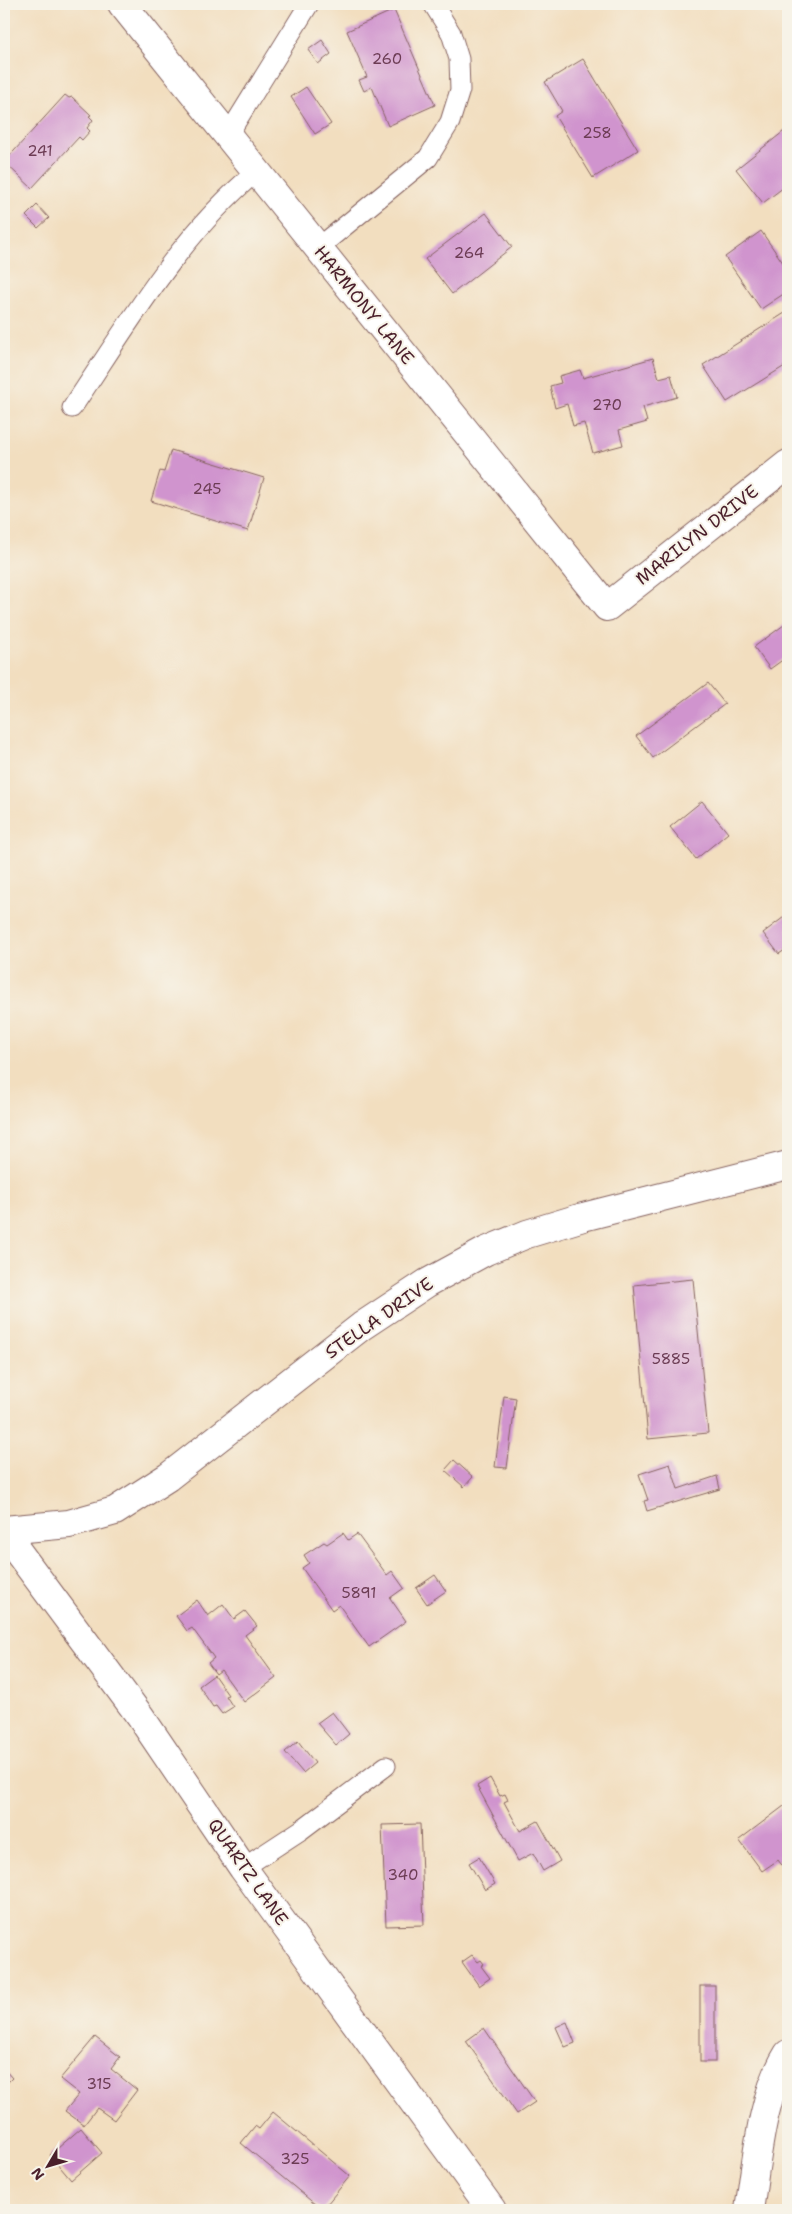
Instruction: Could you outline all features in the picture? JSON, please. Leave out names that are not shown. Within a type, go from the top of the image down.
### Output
[{"type":"street","name":"HARMONY LANE","points":[[122,4],[607,607]]},
{"type":"street","name":"MARILYN DRIVE","points":[[607,607],[788,464]]},
{"type":"street","name":"STELLA DRIVE","points":[[4,1532],[69,1524],[115,1511],[168,1477],[362,1326],[427,1283],[486,1250],[527,1234],[573,1220],[788,1166]]},
{"type":"street","name":"QUARTZ LANE","points":[[4,1532],[140,1716],[244,1868],[492,2210]]},
{"type":"street","points":[[749,2210],[764,2122],[778,2070],[788,2054]]},
{"type":"lane","points":[[228,135],[309,4]]},
{"type":"lane","points":[[318,248],[428,158],[450,122],[460,90],[459,59],[451,33],[433,4]]},
{"type":"lane","points":[[72,408],[163,272],[202,224],[232,192],[257,172]]},
{"type":"lane","points":[[244,1868],[301,1830],[386,1766]]},
{"type":"building","points":[[394,10],[435,105],[388,126],[372,87],[364,91],[359,80],[367,77],[347,31]]},
{"type":"building","points":[[322,40],[331,54],[318,64],[308,50]]},
{"type":"building","points":[[583,59],[638,150],[593,178],[555,116],[562,111],[545,82]]},
{"type":"building","points":[[306,87],[331,124],[315,134],[291,97]]},
{"type":"building","points":[[65,95],[69,98],[72,97],[91,115],[89,116],[93,120],[87,128],[90,131],[82,140],[79,137],[32,188],[4,162]]},
{"type":"building","points":[[788,128],[788,184],[763,203],[736,169]]},
{"type":"building","points":[[37,205],[49,218],[38,228],[26,216]]},
{"type":"building","points":[[486,213],[512,247],[452,294],[425,259]]},
{"type":"building","points":[[761,231],[788,270],[788,291],[761,309],[725,257]]},
{"type":"building","points":[[788,311],[788,364],[727,402],[703,365]]},
{"type":"building","points":[[653,358],[659,378],[671,375],[677,397],[643,407],[647,422],[619,430],[623,445],[593,453],[584,423],[573,426],[567,404],[555,408],[550,386],[561,383],[559,376],[580,370],[583,378]]},
{"type":"building","points":[[171,450],[264,478],[248,531],[151,501],[160,471],[164,472]]},
{"type":"building","points":[[788,622],[788,656],[770,669],[754,647]]},
{"type":"building","points":[[708,683],[725,704],[653,758],[636,736]]},
{"type":"building","points":[[702,801],[728,833],[696,859],[670,827]]},
{"type":"building","points":[[788,914],[788,948],[779,954],[763,933]]},
{"type":"building","points":[[693,1279],[708,1433],[648,1439],[634,1285]]},
{"type":"building","points":[[504,1396],[516,1398],[507,1468],[495,1467]]},
{"type":"building","points":[[454,1460],[473,1477],[464,1487],[445,1470]]},
{"type":"building","points":[[670,1464],[678,1489],[717,1476],[720,1489],[647,1511],[644,1501],[648,1500],[639,1474]]},
{"type":"building","points":[[343,1533],[348,1540],[357,1534],[387,1575],[392,1571],[404,1588],[390,1598],[406,1621],[369,1647],[339,1605],[332,1610],[302,1568],[309,1563],[304,1555],[324,1542],[327,1544]]},
{"type":"building","points":[[435,1575],[446,1591],[427,1604],[416,1588]]},
{"type":"building","points":[[197,1600],[208,1616],[223,1604],[234,1619],[245,1611],[257,1626],[245,1635],[276,1678],[244,1702],[221,1670],[216,1674],[208,1663],[214,1658],[192,1628],[187,1631],[176,1616]]},
{"type":"building","points":[[214,1675],[228,1695],[226,1696],[233,1707],[222,1714],[216,1706],[213,1707],[199,1686]]},
{"type":"building","points":[[332,1712],[349,1734],[336,1745],[317,1723]]},
{"type":"building","points":[[298,1741],[315,1763],[303,1773],[285,1752]]},
{"type":"building","points":[[490,1778],[500,1796],[505,1794],[508,1800],[504,1802],[520,1831],[538,1821],[560,1861],[543,1871],[533,1853],[518,1861],[477,1786]]},
{"type":"building","points":[[788,1803],[788,1871],[778,1860],[762,1871],[739,1840]]},
{"type":"building","points":[[420,1824],[424,1925],[386,1926],[382,1825]]},
{"type":"building","points":[[479,1857],[495,1884],[485,1890],[469,1863]]},
{"type":"building","points":[[472,1955],[478,1962],[481,1960],[484,1964],[481,1966],[490,1978],[479,1986],[462,1962]]},
{"type":"building","points":[[700,1986],[715,1986],[715,2062],[700,2062]]},
{"type":"building","points":[[567,2022],[575,2043],[565,2047],[556,2027]]},
{"type":"building","points":[[484,2028],[535,2102],[517,2114],[466,2041]]},
{"type":"building","points":[[95,2037],[120,2057],[111,2069],[137,2090],[114,2120],[97,2108],[84,2125],[65,2111],[79,2094],[60,2079]]},
{"type":"building","points":[[4,2069],[12,2078],[4,2086]]},
{"type":"building","points":[[273,2112],[350,2176],[322,2210],[241,2143],[255,2126],[259,2129]]},
{"type":"building","points":[[81,2128],[102,2153],[71,2180],[50,2155]]}]
